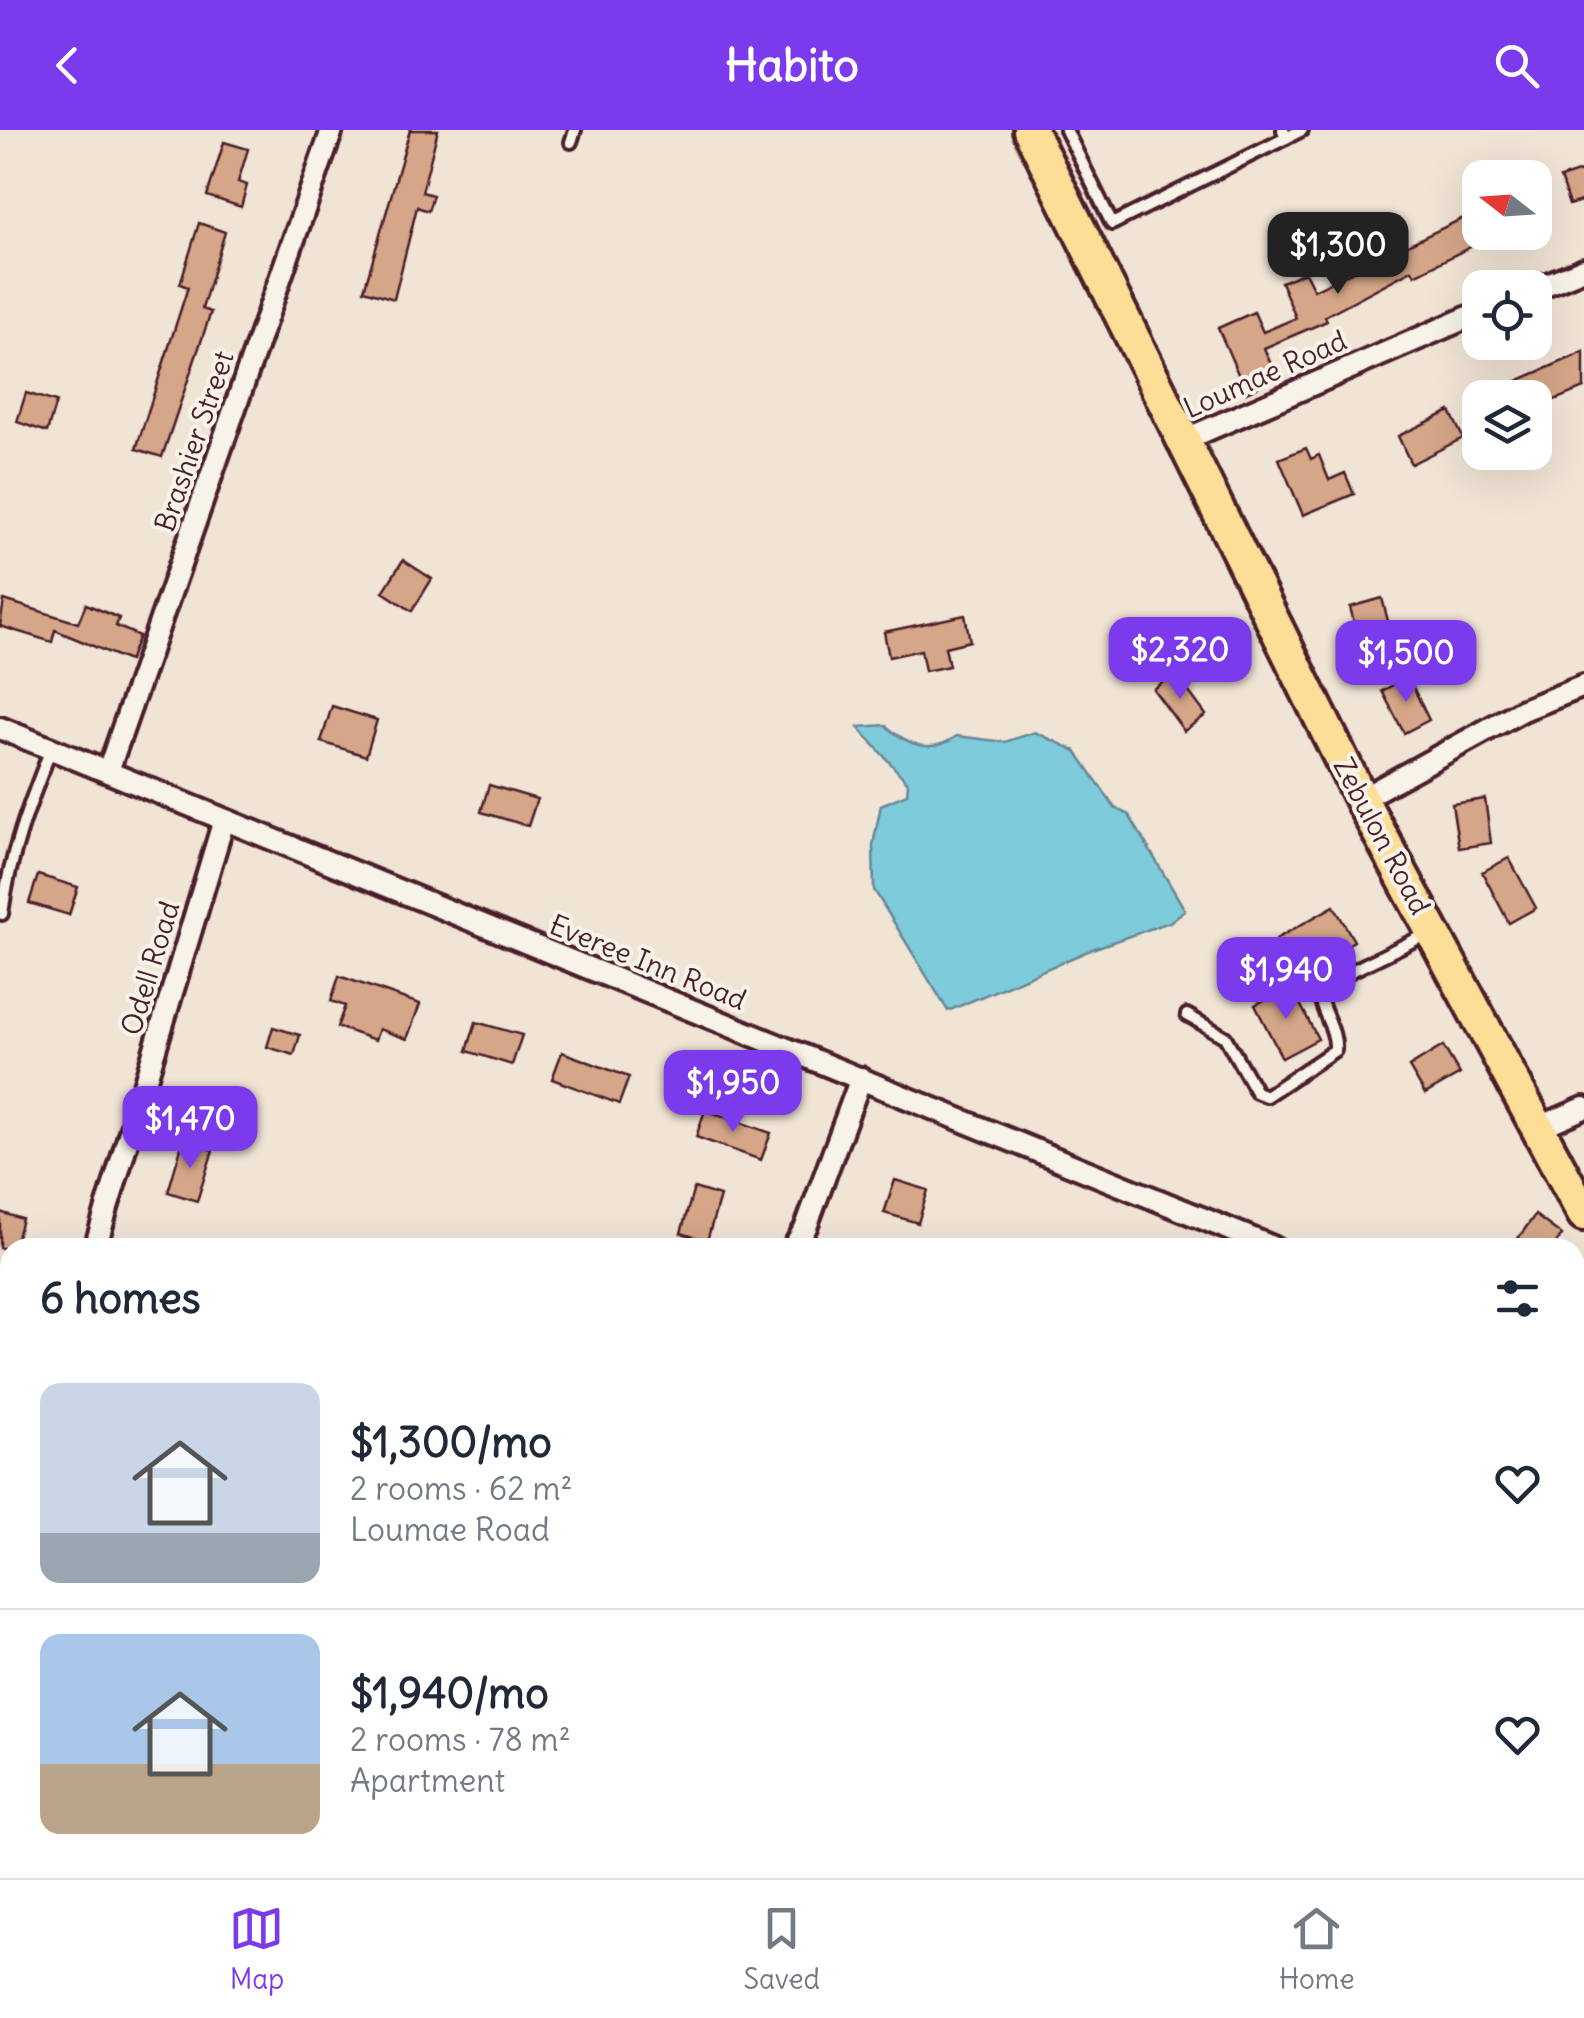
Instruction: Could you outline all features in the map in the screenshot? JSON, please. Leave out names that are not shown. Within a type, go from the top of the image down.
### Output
[{"type":"main road","name":"Zebulon Road","points":[[1030,130],[1098,231],[1184,440],[1361,799],[1584,1214]]},
{"type":"street","name":"Brashier Street","points":[[108,770],[332,130]]},
{"type":"street","points":[[1552,282],[1584,269]]},
{"type":"street","name":"Loumae Road","points":[[1184,440],[1462,320]]},
{"type":"street","points":[[1361,799],[1523,710],[1584,686]]},
{"type":"street","name":"Everee Inn Road","points":[[0,728],[1251,1238]]},
{"type":"street","name":"Odell Road","points":[[98,1238],[224,820]]},
{"type":"street","points":[[800,1238],[861,1078]]},
{"type":"street","points":[[1536,1129],[1584,1108]]},
{"type":"lane","points":[[1068,131],[1098,231],[1284,134],[1302,130]]},
{"type":"lane","points":[[2,914],[6,884],[30,800],[52,748]]},
{"type":"lane","points":[[1187,1015],[1225,1037],[1256,1092],[1266,1096],[1335,1050],[1336,1036],[1318,997],[1321,986],[1432,932]]},
{"type":"water","points":[[885,725],[920,745],[938,745],[957,736],[1005,742],[1035,732],[1076,751],[1115,808],[1129,815],[1185,910],[1170,922],[1095,948],[948,1011],[874,890],[873,845],[881,805],[907,794],[908,783],[858,727]]},
{"type":"building","points":[[410,130],[438,130],[422,192],[433,195],[428,211],[417,207],[394,299],[364,290]]},
{"type":"building","points":[[224,142],[248,149],[238,182],[247,185],[241,207],[207,196]]},
{"type":"building","points":[[1584,170],[1584,200],[1569,205],[1560,178]]},
{"type":"building","points":[[1462,219],[1464,250],[1415,275],[1412,270],[1325,316],[1327,321],[1264,348],[1277,378],[1246,392],[1218,328],[1254,312],[1263,332],[1296,318],[1281,282],[1305,272],[1314,290]]},
{"type":"building","points":[[199,223],[225,232],[202,309],[211,312],[162,457],[136,449],[188,287],[180,284]]},
{"type":"building","points":[[1584,352],[1584,388],[1552,401],[1552,380],[1519,380]]},
{"type":"building","points":[[26,393],[56,402],[47,432],[17,422]]},
{"type":"building","points":[[1450,411],[1462,438],[1411,464],[1398,436]]},
{"type":"building","points":[[1306,448],[1311,459],[1319,455],[1329,480],[1345,473],[1354,494],[1303,515],[1279,459]]},
{"type":"building","points":[[403,560],[432,579],[412,611],[383,592]]},
{"type":"building","points":[[1382,598],[1394,644],[1362,653],[1350,607]]},
{"type":"building","points":[[4,600],[78,623],[86,604],[119,618],[116,626],[139,636],[129,661],[55,630],[52,642],[0,626]]},
{"type":"building","points":[[965,615],[970,641],[945,647],[949,666],[925,671],[921,650],[889,657],[884,632]]},
{"type":"building","points":[[1175,673],[1206,715],[1184,731],[1153,689]]},
{"type":"building","points":[[1408,677],[1429,720],[1404,733],[1382,691]]},
{"type":"building","points":[[332,706],[377,720],[366,756],[321,742]]},
{"type":"building","points":[[489,785],[537,799],[528,826],[481,812]]},
{"type":"building","points":[[1485,799],[1491,843],[1459,848],[1452,804]]},
{"type":"building","points":[[1509,858],[1536,908],[1509,923],[1482,872]]},
{"type":"building","points":[[38,875],[78,887],[69,915],[29,903]]},
{"type":"building","points":[[1334,906],[1354,941],[1328,956],[1335,967],[1302,986],[1276,939]]},
{"type":"building","points":[[339,976],[420,1004],[407,1039],[379,1029],[375,1040],[337,1027],[345,1006],[331,1001]]},
{"type":"building","points":[[1291,986],[1318,1039],[1282,1058],[1255,1005]]},
{"type":"building","points":[[476,1022],[522,1035],[512,1065],[467,1051]]},
{"type":"building","points":[[273,1027],[300,1035],[294,1055],[267,1047]]},
{"type":"building","points":[[1443,1046],[1460,1074],[1425,1094],[1409,1067]]},
{"type":"building","points":[[562,1052],[629,1077],[619,1104],[552,1079]]},
{"type":"building","points":[[705,1110],[771,1133],[761,1160],[696,1137]]},
{"type":"building","points":[[183,1141],[213,1150],[197,1201],[168,1192]]},
{"type":"building","points":[[895,1180],[928,1190],[918,1223],[884,1213]]},
{"type":"building","points":[[694,1188],[720,1196],[708,1238],[681,1233]]},
{"type":"building","points":[[0,1212],[22,1219],[17,1238],[0,1238]]},
{"type":"building","points":[[1535,1215],[1562,1235],[1560,1238],[1518,1238]]}]
